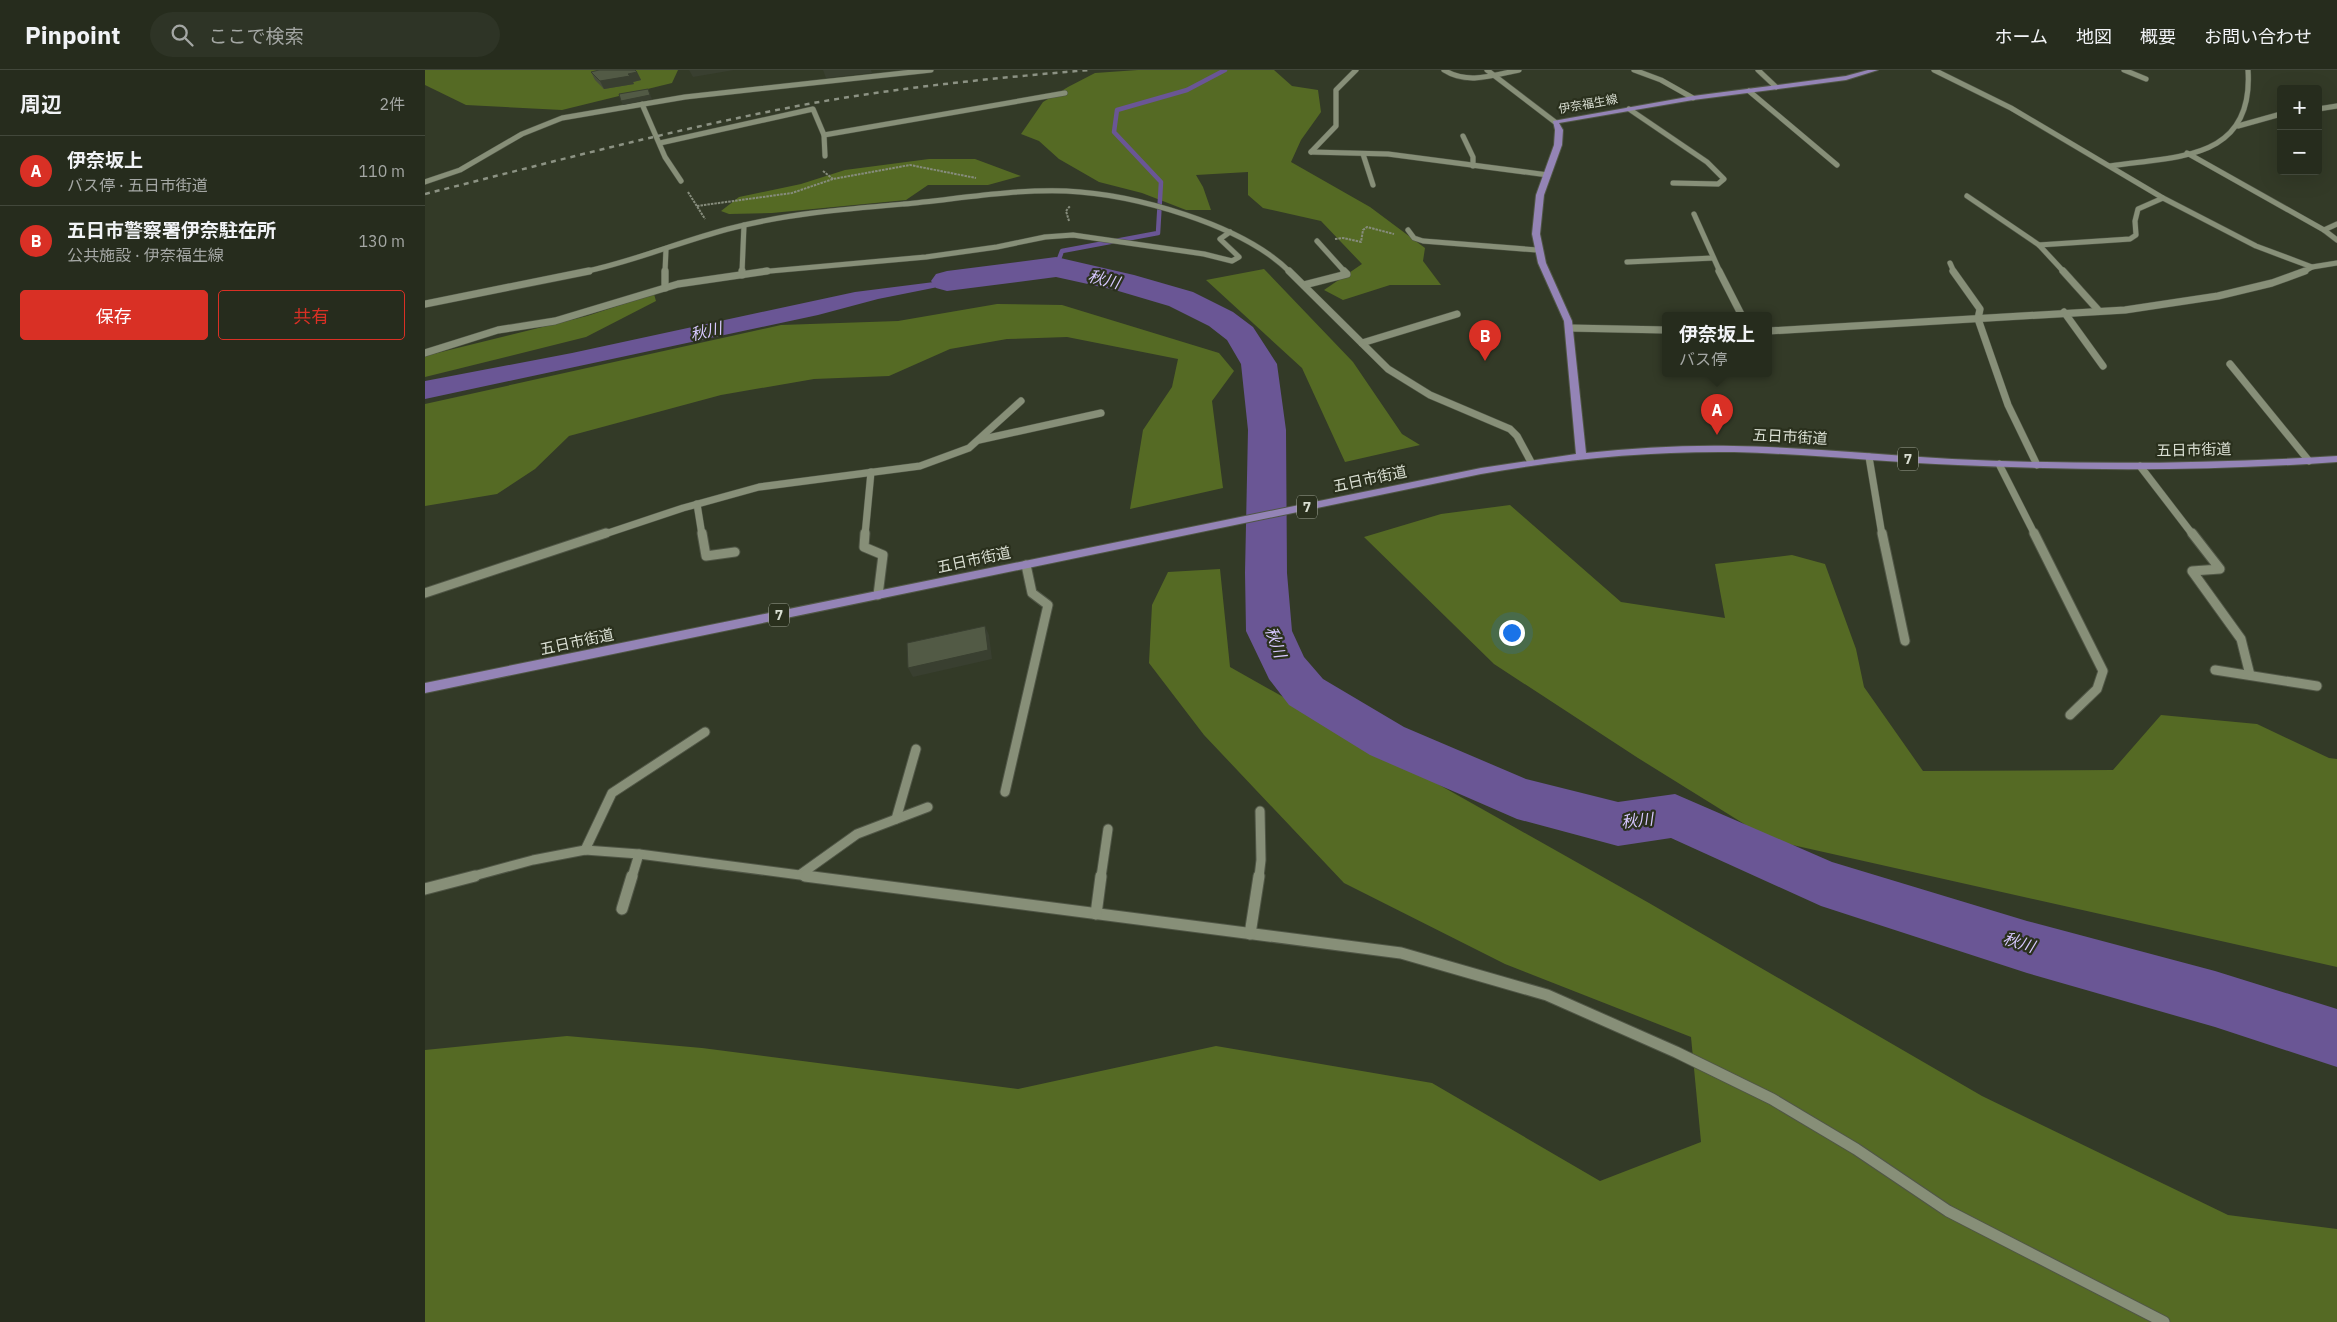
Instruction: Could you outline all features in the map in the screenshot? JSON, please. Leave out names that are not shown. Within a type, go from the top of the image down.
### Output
[{"type":"main road","name":"伊奈福生線","points":[[1581,455],[1569,328],[1537,250],[1537,215],[1540,195],[1558,145],[1559,130],[1555,122],[1693,98],[1846,78],[1875,70]]},
{"type":"main road","name":"五日市街道","points":[[425,688],[1133,542],[1531,462],[1581,455],[1736,449],[1999,464],[2140,466],[2337,459]]},
{"type":"street","points":[[425,182],[460,170],[522,134],[547,123],[642,104],[738,91],[931,70]]},
{"type":"street","points":[[1356,70],[1336,90],[1336,126],[1311,152],[1439,160],[1473,166],[1548,174]]},
{"type":"street","points":[[1444,70],[1456,78],[1466,79],[1519,70]]},
{"type":"street","points":[[1487,70],[1555,122]]},
{"type":"street","points":[[1635,70],[1661,80],[1693,98]]},
{"type":"street","points":[[1758,70],[1776,87]]},
{"type":"street","points":[[1934,70],[2011,108],[2163,198],[2256,246],[2312,267]]},
{"type":"street","points":[[2124,70],[2146,79]]},
{"type":"street","points":[[2110,166],[2187,153],[2211,147],[2228,137],[2238,126],[2245,103],[2248,70]]},
{"type":"street","points":[[1749,91],[1837,165]]},
{"type":"street","points":[[824,135],[1065,93]]},
{"type":"street","points":[[642,104],[665,157],[681,182]]},
{"type":"street","points":[[2322,108],[2337,106]]},
{"type":"street","points":[[660,143],[747,122],[813,109],[824,135],[825,156]]},
{"type":"street","points":[[1629,110],[1707,162],[1724,179],[1718,184],[1673,183]]},
{"type":"street","points":[[2238,126],[2277,115]]},
{"type":"street","points":[[1463,136],[1473,156],[1473,166]]},
{"type":"street","points":[[2187,153],[2323,230],[2337,240]]},
{"type":"street","points":[[1363,154],[1373,185]]},
{"type":"street","points":[[425,304],[602,268],[744,225],[828,211],[1021,193],[1065,191],[1129,199],[1230,232],[1271,255],[1304,285],[1388,369],[1414,386],[1443,401],[1495,421],[1510,429],[1517,436],[1531,462]]},
{"type":"street","points":[[1967,196],[2039,245],[2099,311]]},
{"type":"street","points":[[2039,245],[2130,239],[2136,235],[2135,221],[2138,209],[2163,198]]},
{"type":"street","points":[[1694,214],[1740,312]]},
{"type":"street","points":[[2323,230],[2337,224]]},
{"type":"street","points":[[742,275],[744,225]]},
{"type":"street","points":[[425,354],[498,330],[555,321],[678,284],[742,275],[926,257],[1073,235],[1204,254],[1232,261],[1239,257],[1237,253],[1220,239],[1230,232]]},
{"type":"street","points":[[1410,233],[1423,241],[1537,250]]},
{"type":"street","points":[[1304,285],[1347,274],[1317,241]]},
{"type":"street","points":[[665,288],[666,249]]},
{"type":"street","points":[[1627,262],[1713,258]]},
{"type":"street","points":[[1950,263],[1957,279],[1980,309],[1978,319],[2008,405],[2037,465]]},
{"type":"street","points":[[1772,331],[2064,312],[2125,310],[2218,296],[2272,283],[2301,274],[2312,267],[2337,263]]},
{"type":"street","points":[[2064,312],[2103,366]]},
{"type":"street","points":[[1362,343],[1457,314]]},
{"type":"street","points":[[1569,328],[1662,330]]},
{"type":"street","points":[[2230,364],[2309,461]]},
{"type":"street","points":[[425,594],[697,504],[759,487],[920,466],[969,448],[1021,400]]},
{"type":"street","points":[[977,441],[1013,431],[1101,413]]},
{"type":"street","points":[[1869,457],[1885,553],[1905,640]]},
{"type":"street","points":[[1999,464],[2103,671],[2097,689],[2069,715]]},
{"type":"street","points":[[2140,466],[2220,569],[2192,571],[2241,639],[2250,675]]},
{"type":"street","points":[[871,472],[864,547],[883,555],[878,595]]},
{"type":"street","points":[[697,504],[706,556],[735,552]]},
{"type":"street","points":[[1005,792],[1048,605],[1032,593],[1026,565]]},
{"type":"street","points":[[2215,670],[2317,686]]},
{"type":"street","points":[[585,850],[612,793],[705,732]]},
{"type":"street","points":[[896,819],[916,749]]},
{"type":"street","points":[[801,874],[857,834],[928,807]]},
{"type":"street","points":[[1250,934],[1261,860],[1260,811]]},
{"type":"street","points":[[1096,914],[1108,829]]},
{"type":"street","points":[[425,889],[533,860],[585,850],[639,854],[801,874],[1401,953],[1547,995],[1676,1052],[1773,1099],[1856,1149],[1948,1211],[2164,1322]]},
{"type":"street","points":[[623,909],[639,854]]},
{"type":"path","points":[[681,182],[714,233]]},
{"type":"path","points":[[1317,241],[1343,238],[1361,242],[1363,230],[1367,227],[1393,234],[1410,233]]},
{"type":"green space","points":[[425,70],[678,70],[672,83],[562,110],[466,105],[425,85]]},
{"type":"green space","points":[[1138,70],[1274,70],[1292,86],[1318,90],[1321,112],[1301,140],[1291,162],[1370,207],[1425,248],[1423,261],[1441,285],[1390,285],[1343,300],[1324,290],[1362,264],[1321,221],[1263,208],[1248,195],[1248,172],[1196,175],[1203,187],[1211,210],[1186,210],[1142,193],[1099,182],[1059,159],[1039,141],[1021,134],[1043,102],[1068,87],[1095,73]]},
{"type":"green space","points":[[929,159],[975,159],[1021,176],[988,185],[928,185],[906,200],[772,213],[729,214],[721,211],[739,197],[801,184],[845,170]]},
{"type":"green space","points":[[1264,269],[1353,362],[1402,434],[1420,445],[1345,462],[1302,368],[1206,280]]},
{"type":"green space","points":[[654,294],[656,301],[586,337],[425,377],[425,356],[587,316]]},
{"type":"green space","points":[[997,304],[1062,305],[1219,353],[1234,371],[1212,401],[1223,488],[1130,509],[1143,430],[1172,387],[1178,359],[1067,337],[1007,339],[950,349],[889,376],[814,379],[721,395],[569,436],[535,469],[497,494],[425,506],[425,404],[781,325],[898,321]]},
{"type":"green space","points":[[1510,505],[1621,602],[1725,618],[1715,564],[1792,555],[1825,564],[1856,649],[1864,687],[1923,771],[2113,770],[2161,715],[2257,724],[2329,758],[2337,759],[2337,967],[1770,840],[1638,758],[1494,664],[1364,537],[1441,514]]},
{"type":"green space","points":[[1220,569],[1230,667],[1649,903],[1982,1096],[2228,1215],[2337,1229],[2337,1322],[425,1322],[425,1050],[567,1036],[702,1048],[1018,1089],[1216,1046],[1432,1083],[1600,1181],[1701,1142],[1691,1037],[1505,964],[1344,883],[1204,735],[1149,663],[1152,605],[1168,572]]},
{"type":"water","points":[[1013,272],[878,299],[818,315],[425,399],[425,381],[572,353],[855,292]]},
{"type":"building","points":[[599,70],[635,70],[637,72],[628,74],[630,76],[600,81],[591,72]]},
{"type":"building","points":[[648,89],[650,95],[621,101],[619,94]]},
{"type":"building","points":[[985,626],[988,650],[908,668],[907,643]]},
{"type":"waterway","points":[[1056,267],[1062,251],[1158,233],[1161,182],[1114,132],[1117,110],[1187,90],[1225,70]]},
{"type":"waterway","name":"秋川","points":[[947,281],[1056,267],[1123,282],[1181,299],[1221,319],[1241,334],[1259,364],[1267,430],[1266,573],[1269,631],[1285,667],[1306,692],[1387,741],[1517,798],[1618,824],[1675,816],[1821,882],[2027,947],[2215,999],[2337,1038]]},
{"type":"railway","points":[[425,194],[664,135],[808,104],[948,84],[1089,70]]},
{"type":"place","name":"五日市警察署伊奈駐在所","points":[[1485,361]]},
{"type":"place","name":"伊奈坂上","points":[[1717,435]]}]
